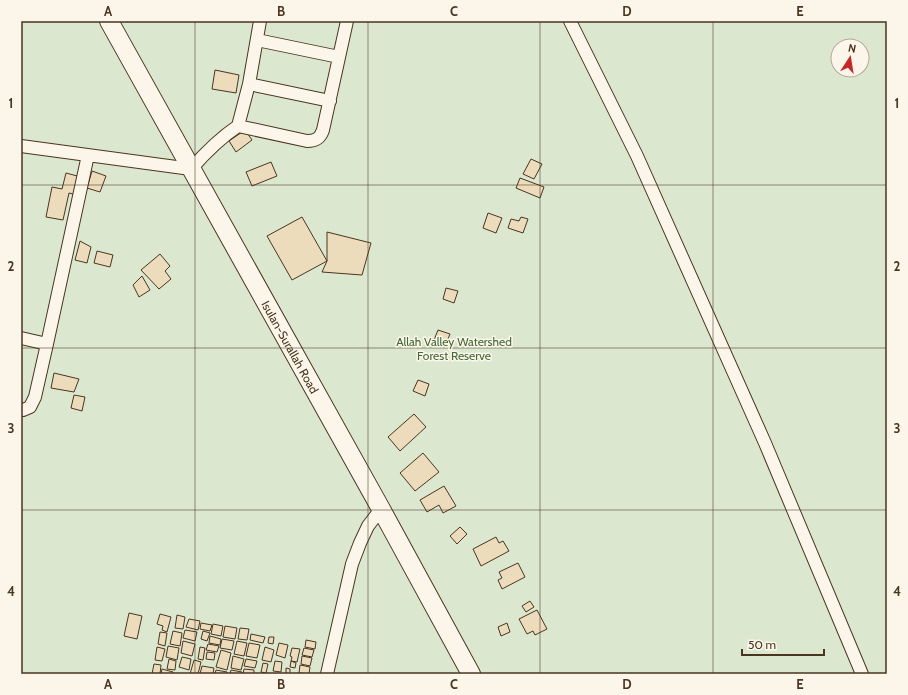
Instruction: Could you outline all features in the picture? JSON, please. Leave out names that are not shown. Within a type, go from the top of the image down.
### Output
[{"type":"highway","name":"Isulan-Surallah Road","points":[[108,21],[381,509],[471,674]]},
{"type":"street","points":[[21,146],[191,168],[217,142],[238,126],[260,21]]},
{"type":"street","points":[[238,126],[312,141],[318,139],[323,130],[347,21]]},
{"type":"street","points":[[570,21],[638,156],[765,443],[862,674]]},
{"type":"street","points":[[257,40],[339,57]]},
{"type":"street","points":[[248,84],[330,101]]},
{"type":"street","points":[[21,410],[30,407],[35,397],[88,155]]},
{"type":"street","points":[[21,338],[47,344]]},
{"type":"street","points":[[327,674],[352,564],[368,526],[381,509]]},
{"type":"green space","name":"Allah Valley Watershed Forest Reserve","points":[[21,21],[887,21],[887,674],[21,674]]},
{"type":"building","points":[[215,70],[239,75],[236,93],[212,89]]},
{"type":"building","points":[[245,130],[252,140],[236,152],[229,141]]},
{"type":"building","points":[[531,159],[542,164],[534,179],[523,174]]},
{"type":"building","points":[[271,162],[277,176],[252,186],[246,172]]},
{"type":"building","points":[[92,171],[106,176],[100,192],[87,188]]},
{"type":"building","points":[[66,173],[81,177],[77,195],[69,193],[63,220],[46,217],[52,187],[62,189]]},
{"type":"building","points":[[520,178],[544,187],[540,198],[516,188]]},
{"type":"building","points":[[488,213],[502,218],[496,233],[483,228]]},
{"type":"building","points":[[302,217],[327,261],[292,280],[267,236]]},
{"type":"building","points":[[521,217],[528,219],[523,233],[508,228],[511,219],[519,221]]},
{"type":"building","points":[[327,232],[371,243],[362,275],[322,272],[327,261]]},
{"type":"building","points":[[80,241],[91,247],[87,263],[75,260]]},
{"type":"building","points":[[97,251],[113,255],[110,267],[94,263]]},
{"type":"building","points":[[160,254],[170,266],[165,271],[171,279],[159,289],[141,270]]},
{"type":"building","points":[[142,276],[150,290],[139,297],[133,285]]},
{"type":"building","points":[[446,288],[458,291],[454,303],[443,299]]},
{"type":"building","points":[[438,330],[450,334],[446,344],[434,340]]},
{"type":"building","points":[[54,373],[79,379],[74,392],[51,388]]},
{"type":"building","points":[[418,380],[429,384],[425,396],[413,391]]},
{"type":"building","points":[[74,395],[85,397],[82,411],[71,408]]},
{"type":"building","points":[[414,414],[426,427],[400,451],[388,437]]},
{"type":"building","points":[[423,453],[439,472],[415,491],[400,473]]},
{"type":"building","points":[[444,486],[456,506],[443,513],[439,505],[427,512],[420,500]]},
{"type":"building","points":[[460,527],[467,534],[457,544],[450,536]]},
{"type":"building","points":[[496,537],[499,543],[503,541],[509,551],[481,566],[473,549]]},
{"type":"building","points":[[518,563],[525,577],[502,589],[498,580],[502,578],[499,572]]},
{"type":"building","points":[[530,601],[534,607],[526,612],[522,606]]},
{"type":"building","points":[[537,610],[547,629],[535,635],[533,631],[527,634],[519,619]]},
{"type":"building","points":[[129,613],[142,616],[137,639],[124,636]]},
{"type":"building","points":[[160,614],[171,617],[167,632],[162,630],[163,626],[157,624]]},
{"type":"building","points":[[177,615],[185,617],[183,629],[175,628]]},
{"type":"building","points":[[189,619],[200,621],[198,630],[186,627]]},
{"type":"building","points":[[201,623],[212,625],[210,631],[200,629]]},
{"type":"building","points":[[507,623],[510,632],[501,636],[498,627]]},
{"type":"building","points":[[213,624],[223,626],[221,636],[211,634]]},
{"type":"building","points":[[225,626],[237,628],[235,639],[223,637]]},
{"type":"building","points":[[240,628],[249,629],[247,640],[238,639]]},
{"type":"building","points":[[185,630],[197,632],[195,641],[183,638]]},
{"type":"building","points":[[173,631],[182,633],[180,646],[170,644]]},
{"type":"building","points":[[203,631],[210,633],[207,641],[201,639]]},
{"type":"building","points":[[160,632],[167,633],[165,646],[158,644]]},
{"type":"building","points":[[251,634],[265,637],[263,643],[250,640]]},
{"type":"building","points":[[210,636],[221,639],[220,645],[209,643]]},
{"type":"building","points":[[269,637],[274,637],[273,644],[268,643]]},
{"type":"building","points":[[222,639],[234,641],[232,650],[220,648]]},
{"type":"building","points":[[306,640],[316,642],[315,649],[305,647]]},
{"type":"building","points":[[183,641],[195,644],[192,656],[181,653]]},
{"type":"building","points":[[237,641],[247,643],[244,656],[234,654]]},
{"type":"building","points":[[249,643],[260,645],[257,658],[246,656]]},
{"type":"building","points":[[279,643],[288,645],[285,658],[276,655]]},
{"type":"building","points":[[208,644],[219,646],[217,652],[206,650]]},
{"type":"building","points":[[168,646],[179,648],[177,660],[166,657]]},
{"type":"building","points":[[157,647],[165,649],[162,661],[155,660]]},
{"type":"building","points":[[200,647],[205,648],[203,660],[198,659]]},
{"type":"building","points":[[265,647],[274,650],[271,662],[262,660]]},
{"type":"building","points":[[292,648],[300,649],[297,662],[291,661],[292,657],[290,656]]},
{"type":"building","points":[[304,648],[314,650],[312,657],[302,655]]},
{"type":"building","points":[[221,650],[231,653],[227,670],[216,667]]},
{"type":"building","points":[[207,652],[215,653],[214,660],[206,659]]},
{"type":"building","points":[[233,656],[244,659],[241,670],[231,668]]},
{"type":"building","points":[[302,656],[312,658],[310,666],[301,664]]},
{"type":"building","points":[[182,657],[191,659],[189,670],[179,667]]},
{"type":"building","points":[[169,659],[176,661],[175,670],[167,669]]},
{"type":"building","points":[[246,659],[257,661],[255,668],[244,666]]},
{"type":"building","points":[[194,660],[201,662],[198,674],[190,674]]},
{"type":"building","points":[[275,661],[282,662],[281,672],[273,671]]},
{"type":"building","points":[[291,661],[296,663],[295,668],[290,667]]},
{"type":"building","points":[[263,663],[268,664],[266,673],[261,672]]},
{"type":"building","points":[[154,664],[161,665],[160,674],[152,674]]},
{"type":"building","points":[[300,665],[310,667],[309,674],[299,673]]},
{"type":"building","points":[[202,666],[214,668],[213,674],[200,674]]},
{"type":"building","points":[[286,668],[290,669],[290,674],[286,673]]},
{"type":"building","points":[[162,669],[173,672],[173,674],[161,674]]},
{"type":"building","points":[[244,669],[254,670],[254,674],[243,674]]},
{"type":"building","points":[[216,670],[227,672],[227,674],[215,674]]},
{"type":"building","points":[[231,670],[242,672],[241,674],[230,674]]}]
